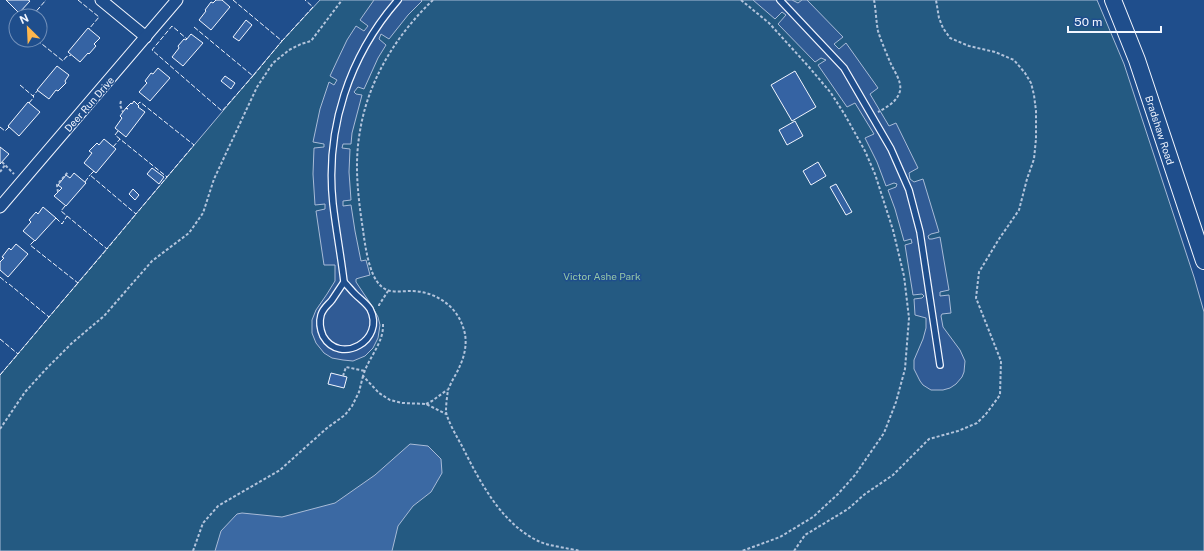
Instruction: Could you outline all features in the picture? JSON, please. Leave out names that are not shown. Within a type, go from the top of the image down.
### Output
[{"type":"street","points":[[101,0],[146,37]]},
{"type":"street","name":"Deer Run Drive","points":[[0,207],[177,0]]},
{"type":"street","name":"Bradshaw Road","points":[[1113,0],[1137,60],[1204,261]]},
{"type":"lane","points":[[344,282],[325,307],[321,315],[320,323],[321,331],[325,339],[332,345],[339,348],[348,349],[357,347],[365,342],[370,335],[373,326],[373,317],[367,306],[344,282],[333,203],[332,181],[335,131],[347,84],[355,66],[369,38],[385,15],[398,0]]},
{"type":"lane","points":[[780,0],[844,68],[891,149],[909,190],[920,232],[940,365]]},
{"type":"path","points":[[0,429],[25,392],[46,369],[72,343],[104,316],[152,261],[189,233],[203,213],[217,173],[257,87],[273,64],[290,50],[311,41],[342,0]]},
{"type":"path","points":[[433,0],[418,14],[403,32],[378,73],[368,98],[360,131],[357,159],[357,183],[364,237],[373,275],[380,286],[388,291],[413,291],[427,293],[440,299],[459,317],[466,334],[465,353],[460,367],[448,390],[446,414],[476,475],[493,500],[522,532],[540,542],[580,551]]},
{"type":"path","points":[[741,0],[769,23],[810,67],[831,93],[865,151],[875,174],[893,230],[904,276],[909,318],[906,369],[896,402],[884,433],[855,475],[838,494],[813,517],[780,536],[742,551]]},
{"type":"path","points":[[872,116],[889,106],[895,100],[899,93],[900,86],[878,29],[874,0]]},
{"type":"path","points":[[794,551],[805,535],[848,509],[865,494],[893,474],[929,439],[958,431],[977,423],[986,414],[1000,395],[1001,361],[976,298],[979,272],[1019,210],[1034,159],[1036,110],[1034,95],[1031,83],[1014,60],[995,52],[969,46],[950,38],[943,28],[939,18],[936,0]]},
{"type":"path","points":[[121,100],[120,108],[123,112]]},
{"type":"path","points":[[2,162],[23,181]]},
{"type":"path","points":[[0,172],[5,165]]},
{"type":"path","points":[[58,192],[58,185],[68,172]]},
{"type":"path","points":[[381,310],[379,305],[388,291]]},
{"type":"path","points":[[193,551],[203,523],[218,506],[280,470],[326,428],[344,415],[352,406],[359,392],[364,371],[373,352],[380,342],[383,328],[382,322]]},
{"type":"path","points":[[343,376],[346,367],[364,371]]},
{"type":"path","points":[[364,376],[379,393],[390,400],[402,403],[426,404],[446,414]]},
{"type":"path","points":[[426,404],[448,390]]},
{"type":"green space","name":"Victor Ashe Park","points":[[320,0],[1097,0],[1124,64],[1194,277],[1204,312],[1204,551],[0,551],[0,375],[282,41]]},
{"type":"shaded area","points":[[374,0],[422,1],[408,15],[389,39],[381,34],[379,39],[386,45],[378,58],[364,89],[358,87],[354,92],[362,95],[352,133],[351,144],[343,144],[342,148],[350,149],[349,172],[351,200],[343,201],[343,206],[351,205],[361,261],[366,260],[370,275],[356,279],[356,282],[372,306],[378,317],[380,325],[378,338],[373,348],[365,356],[353,361],[332,358],[324,353],[316,343],[312,333],[312,320],[316,310],[335,281],[335,265],[324,265],[316,211],[325,209],[325,204],[315,205],[313,174],[314,148],[324,147],[324,144],[313,142],[320,109],[329,82],[334,85],[337,80],[330,76],[347,40],[356,26],[364,31],[368,26],[360,20]]},
{"type":"shaded area","points":[[753,0],[792,0],[798,3],[802,0],[807,0],[843,37],[834,44],[839,49],[846,43],[878,88],[870,94],[889,126],[896,123],[918,168],[909,173],[910,179],[914,182],[923,179],[939,232],[928,236],[929,239],[940,237],[949,290],[940,292],[940,296],[949,295],[951,313],[942,314],[943,327],[960,350],[965,361],[962,377],[950,388],[943,390],[931,390],[923,385],[914,369],[914,360],[926,328],[926,318],[915,315],[914,299],[922,298],[924,296],[922,294],[913,295],[905,245],[912,243],[911,239],[904,241],[888,190],[896,187],[897,184],[894,183],[886,186],[877,162],[865,138],[874,134],[855,103],[847,107],[818,65],[826,60],[821,58],[815,62],[778,24],[786,15],[782,12],[775,19]]},
{"type":"shaded area","points":[[410,444],[428,446],[441,459],[442,473],[431,492],[413,506],[398,526],[392,551],[215,551],[221,531],[237,514],[242,513],[282,517],[335,503],[375,475]]},
{"type":"building","points":[[6,0],[30,1],[24,8],[14,8]]},
{"type":"building","points":[[216,0],[222,0],[230,7],[211,30],[199,20],[211,2],[213,3]]},
{"type":"building","points":[[246,20],[252,25],[239,41],[233,37]]},
{"type":"building","points":[[88,28],[100,38],[94,44],[96,46],[80,62],[68,52]]},
{"type":"building","points":[[191,34],[203,43],[183,66],[172,57],[179,48],[178,46]]},
{"type":"building","points":[[57,66],[69,75],[65,81],[66,83],[58,91],[56,90],[49,99],[37,90]]},
{"type":"building","points":[[158,68],[170,78],[150,101],[139,92],[147,83],[145,81],[151,73],[153,74]]},
{"type":"building","points":[[795,71],[816,107],[792,121],[771,85]]},
{"type":"building","points":[[225,76],[235,83],[231,89],[221,81]]},
{"type":"building","points":[[134,101],[139,106],[138,107],[145,112],[126,137],[115,128],[122,118],[120,116]]},
{"type":"building","points":[[28,102],[40,112],[19,136],[8,126]]},
{"type":"building","points":[[795,121],[803,136],[787,145],[779,130]]},
{"type":"building","points":[[104,139],[116,149],[96,173],[84,163],[92,153],[89,151],[97,143],[99,145]]},
{"type":"building","points":[[0,147],[9,154],[0,164]]},
{"type":"building","points":[[818,162],[826,176],[811,185],[803,171]]},
{"type":"building","points":[[152,168],[164,177],[159,184],[147,174]]},
{"type":"building","points":[[74,173],[86,183],[66,206],[54,196],[62,188],[58,185],[66,175],[70,178]]},
{"type":"building","points":[[836,184],[852,212],[846,215],[830,187]]},
{"type":"building","points":[[133,189],[139,195],[135,200],[129,194]]},
{"type":"building","points":[[43,207],[56,218],[35,241],[23,231],[31,222],[29,220],[36,212],[38,214]]},
{"type":"building","points":[[16,244],[28,254],[8,277],[0,270],[0,262],[4,258],[2,257],[9,248],[11,250]]},
{"type":"building","points":[[331,373],[347,377],[344,388],[328,384]]},
{"type":"fence","points":[[39,8],[46,0]]},
{"type":"fence","points":[[78,0],[99,17],[89,29]]},
{"type":"fence","points":[[233,0],[282,41],[313,7],[305,0]]},
{"type":"fence","points":[[178,31],[172,26],[152,50],[222,111],[253,76]]},
{"type":"fence","points":[[194,27],[253,76],[282,41]]},
{"type":"fence","points":[[180,33],[187,39]]},
{"type":"fence","points":[[47,48],[63,61],[66,57],[71,55]]},
{"type":"fence","points":[[20,85],[33,96],[38,90]]},
{"type":"fence","points":[[29,103],[34,97],[33,96]]},
{"type":"fence","points":[[118,131],[115,135],[167,177],[194,145],[140,102],[138,104]]},
{"type":"fence","points":[[0,127],[5,131],[9,127]]},
{"type":"fence","points":[[113,147],[120,139]]},
{"type":"fence","points":[[94,171],[90,175],[136,214],[167,177]]},
{"type":"fence","points":[[85,182],[90,175]]},
{"type":"fence","points":[[65,206],[61,211],[107,249],[136,214]]},
{"type":"fence","points":[[56,218],[62,224],[67,216]]},
{"type":"fence","points":[[34,241],[30,245],[78,283],[107,249]]},
{"type":"fence","points":[[0,277],[7,283]]},
{"type":"fence","points":[[9,284],[49,317],[78,283]]},
{"type":"fence","points":[[0,339],[18,354],[49,317]]},
{"type":"fence","points":[[0,375],[18,354]]}]
